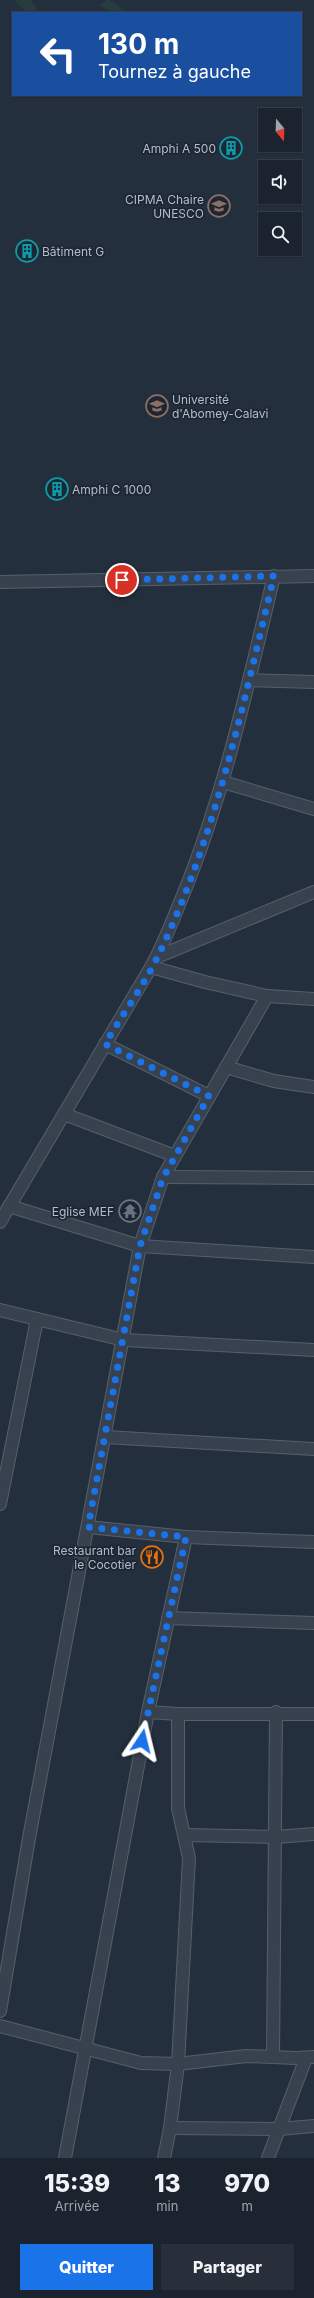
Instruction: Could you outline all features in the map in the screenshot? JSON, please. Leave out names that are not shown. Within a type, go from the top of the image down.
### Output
[{"type":"street","points":[[0,1222],[8,1206],[154,962],[199,857],[222,782],[249,680],[274,576]]},
{"type":"street","points":[[0,582],[314,576]]},
{"type":"street","points":[[249,680],[314,682]]},
{"type":"street","points":[[222,782],[314,809]]},
{"type":"street","points":[[154,962],[314,892]]},
{"type":"street","points":[[154,962],[205,982],[268,996],[314,998]]},
{"type":"street","points":[[0,2011],[29,1838],[124,1340],[140,1246],[163,1178],[268,996]]},
{"type":"street","points":[[105,1044],[209,1096]]},
{"type":"street","points":[[226,1067],[274,1080],[314,1087]]},
{"type":"street","points":[[64,1114],[175,1156]]},
{"type":"street","points":[[163,1178],[314,1178]]},
{"type":"street","points":[[8,1206],[140,1246],[314,1257]]},
{"type":"street","points":[[0,1310],[124,1340],[314,1350]]},
{"type":"street","points":[[0,1504],[37,1319]]},
{"type":"street","points":[[105,1437],[314,1449]]},
{"type":"street","points":[[88,1527],[186,1537],[314,1542]]},
{"type":"street","points":[[65,2158],[84,2049],[148,1712],[186,1537]]},
{"type":"street","points":[[168,1618],[314,1623]]},
{"type":"street","points":[[148,1712],[178,1714],[276,1712],[314,1714]]},
{"type":"street","points":[[273,2056],[276,1712]]},
{"type":"street","points":[[164,2158],[170,2128],[178,2064],[190,1858],[178,1808],[178,1714]]},
{"type":"street","points":[[185,1835],[276,1837],[314,1834]]},
{"type":"street","points":[[0,2026],[84,2049],[140,2062],[178,2064],[246,2056],[310,2058],[268,2158]]},
{"type":"street","points":[[170,2128],[279,2129],[314,2126]]},
{"type":"green space","points":[[14,0],[31,0],[37,9],[34,12],[26,12]]},
{"type":"green space","points":[[107,0],[110,0],[127,12],[110,12],[100,5]]},
{"type":"place","name":"Amphi A 500","points":[[231,148]]},
{"type":"place","name":"CIPMA Chaire UNESCO","points":[[219,206]]},
{"type":"place","name":"Bâtiment G","points":[[27,251]]},
{"type":"place","name":"Université d'Abomey-Calavi","points":[[157,406]]},
{"type":"place","name":"Amphi C 1000","points":[[57,489]]},
{"type":"place","name":"Eglise MEF","points":[[130,1211]]},
{"type":"place","name":"Restaurant bar le Cocotier","points":[[152,1557]]},
{"type":"route","points":[[122,580],[274,576],[217,804],[199,857],[157,957],[105,1044],[209,1096],[163,1178],[140,1246],[124,1340],[88,1527],[186,1537],[142,1741]]}]
